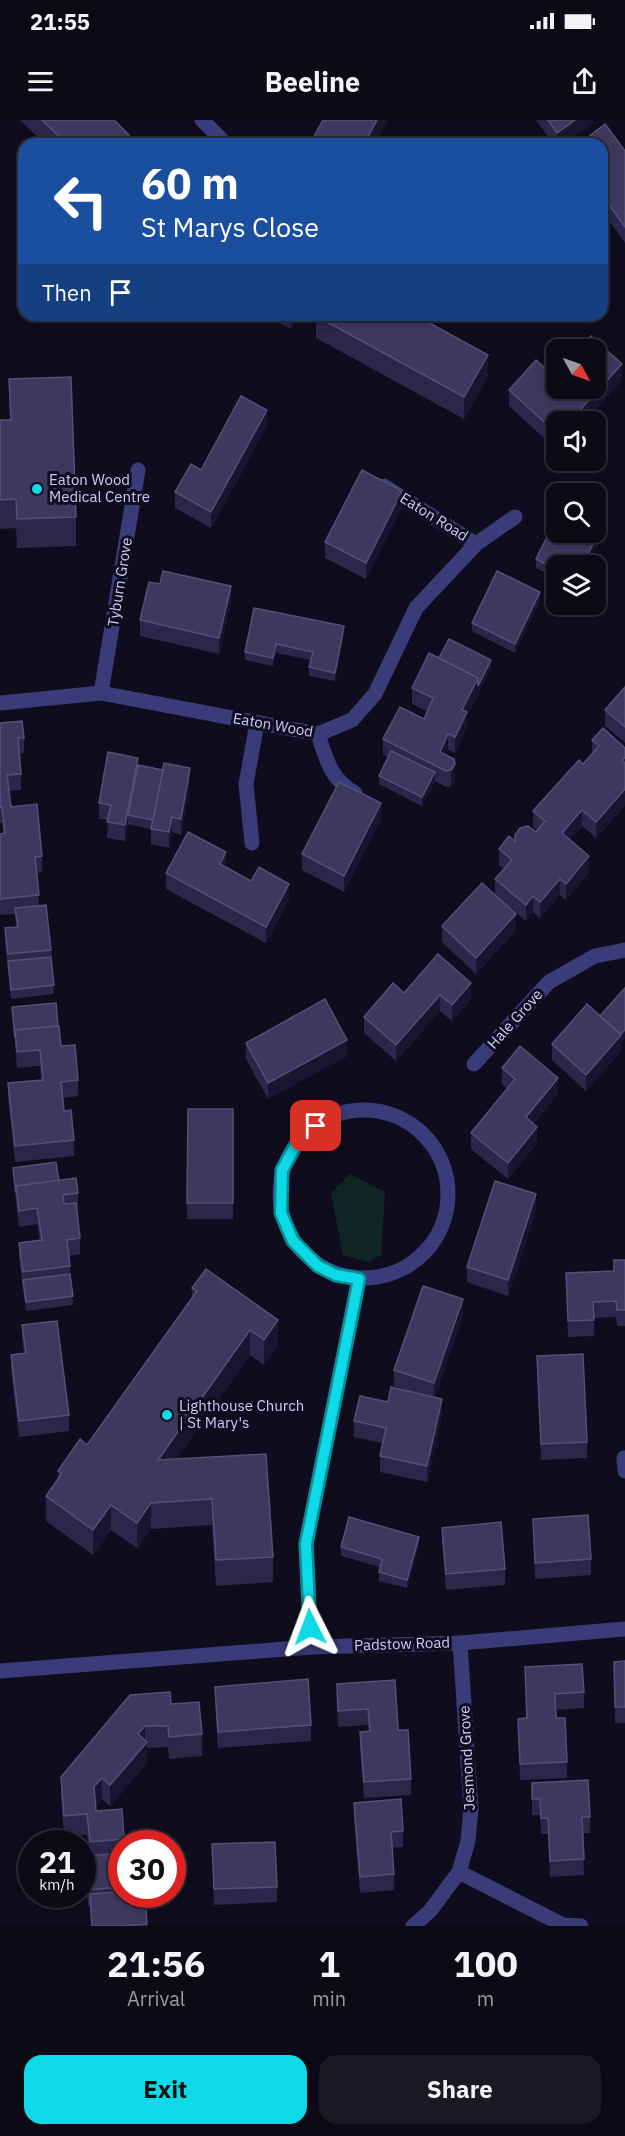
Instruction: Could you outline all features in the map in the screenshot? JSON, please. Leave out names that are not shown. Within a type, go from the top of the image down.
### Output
[{"type":"street","points":[[202,120],[219,138]]},
{"type":"street","name":"Tyburn Grove","points":[[102,693],[138,470]]},
{"type":"street","name":"Eaton Road","points":[[371,477],[476,544]]},
{"type":"street","name":"Eaton Wood","points":[[0,703],[102,693],[318,734],[352,720],[375,694],[416,608],[476,544],[515,516]]},
{"type":"street","points":[[252,843],[246,784],[257,723]]},
{"type":"street","points":[[318,734],[328,765],[337,780],[344,787],[361,796]]},
{"type":"street","name":"Hale Grove","points":[[474,1064],[549,982],[595,956],[625,950]]},
{"type":"street","points":[[371,1108],[417,1126],[443,1159],[450,1198],[434,1245],[408,1267],[383,1278],[359,1279],[336,1275],[318,1266],[293,1241],[281,1213],[282,1170],[301,1136],[331,1115],[371,1108]]},
{"type":"street","points":[[311,1647],[306,1544],[359,1279]]},
{"type":"street","name":"Padstow Road","points":[[0,1671],[311,1647],[460,1643],[625,1629]]},
{"type":"street","name":"Jesmond Grove","points":[[413,1926],[430,1911],[459,1872],[468,1841],[471,1809],[460,1643]]},
{"type":"street","points":[[459,1872],[563,1925],[581,1926]]},
{"type":"green space","points":[[350,1174],[385,1192],[381,1255],[368,1262],[343,1255],[331,1193]]},
{"type":"building","points":[[42,120],[114,120],[129,135],[126,138],[61,138]]},
{"type":"building","points":[[323,120],[377,120],[367,138],[313,138]]},
{"type":"building","points":[[548,120],[575,120],[557,133]]},
{"type":"building","points":[[605,124],[625,151],[625,227],[608,203],[608,138],[587,138]]},
{"type":"building","points":[[325,321],[426,321],[488,355],[464,397]]},
{"type":"building","points":[[606,350],[622,364],[606,382]]},
{"type":"building","points":[[536,360],[546,369],[546,399],[590,399],[579,411],[546,411],[546,424],[509,390]]},
{"type":"building","name":"Eaton Wood Medical Centre","points":[[71,377],[76,517],[17,519],[16,499],[0,500],[0,420],[11,420],[9,379]]},
{"type":"building","points":[[241,396],[267,410],[211,512],[175,492],[191,464],[201,470]]},
{"type":"building","points":[[362,470],[402,491],[366,563],[325,542]]},
{"type":"building","points":[[546,539],[546,543],[594,543],[588,555],[546,555],[546,564],[536,559]]},
{"type":"building","points":[[163,571],[231,586],[219,638],[140,620],[149,582],[160,584]]},
{"type":"building","points":[[497,571],[540,592],[515,644],[472,623]]},
{"type":"building","points":[[254,608],[344,626],[335,673],[309,667],[313,652],[276,644],[273,658],[245,652]]},
{"type":"building","points":[[449,639],[491,660],[478,686],[478,678],[439,658]]},
{"type":"building","points":[[429,653],[478,678],[462,710],[467,712],[455,737],[448,734],[440,752],[454,759],[455,764],[451,770],[446,771],[383,739],[400,707],[424,719],[433,698],[412,688]]},
{"type":"building","points":[[625,687],[625,727],[605,710]]},
{"type":"building","points":[[22,721],[24,738],[18,738],[21,774],[7,775],[11,807],[37,804],[42,856],[35,857],[39,895],[0,899],[0,834],[5,833],[2,807],[0,808],[0,723]]},
{"type":"building","points":[[603,728],[625,748],[625,757],[622,761],[625,763],[625,789],[596,822],[582,810],[562,833],[589,856],[566,884],[560,879],[540,902],[533,896],[526,905],[495,879],[512,860],[499,849],[509,836],[515,841],[515,835],[520,828],[528,826],[536,832],[545,821],[533,811],[579,760],[583,764],[599,746],[592,740]]},
{"type":"building","points":[[391,751],[435,772],[422,797],[379,776]]},
{"type":"building","points":[[108,752],[138,758],[125,825],[107,822],[111,805],[99,803]]},
{"type":"building","points":[[164,763],[190,768],[181,819],[172,817],[169,832],[151,829]]},
{"type":"building","points":[[138,765],[163,770],[153,820],[128,815]]},
{"type":"building","points":[[339,782],[381,803],[344,876],[302,854]]},
{"type":"building","points":[[188,832],[226,852],[220,864],[251,881],[259,867],[289,884],[266,927],[166,873]]},
{"type":"building","points":[[482,883],[516,914],[476,958],[442,926]]},
{"type":"building","points":[[46,905],[51,950],[8,954],[5,928],[18,927],[15,908]]},
{"type":"building","points":[[438,954],[471,983],[452,1005],[440,995],[396,1045],[364,1017],[393,983],[404,993]]},
{"type":"building","points":[[51,957],[54,985],[11,990],[8,961]]},
{"type":"building","points":[[625,988],[625,1030],[621,1034],[600,1016]]},
{"type":"building","points":[[325,999],[347,1040],[268,1083],[246,1043]]},
{"type":"building","points":[[56,1003],[58,1026],[15,1030],[15,1038],[12,1007]]},
{"type":"building","points":[[587,1004],[621,1035],[586,1075],[552,1044]]},
{"type":"building","points":[[59,1026],[61,1046],[75,1045],[78,1080],[61,1082],[64,1111],[71,1110],[74,1140],[15,1146],[8,1083],[43,1080],[40,1050],[17,1052],[15,1030]]},
{"type":"building","points":[[520,1046],[558,1078],[526,1117],[537,1127],[508,1163],[471,1133],[515,1079],[502,1068]]},
{"type":"building","points":[[188,1109],[233,1109],[233,1203],[187,1203]]},
{"type":"building","points":[[56,1162],[59,1181],[16,1186],[16,1193],[13,1168]]},
{"type":"building","points":[[76,1178],[78,1193],[63,1195],[64,1204],[76,1203],[80,1238],[67,1240],[70,1266],[23,1272],[19,1243],[42,1240],[37,1208],[19,1211],[16,1186]]},
{"type":"building","points":[[495,1181],[536,1194],[508,1280],[467,1267]]},
{"type":"building","points":[[614,1260],[625,1260],[625,1310],[617,1310],[616,1301],[593,1302],[594,1320],[568,1321],[566,1273],[614,1271]]},
{"type":"building","name":"Lighthouse Church | St Mary's","points":[[206,1269],[278,1320],[264,1340],[250,1330],[158,1460],[266,1454],[273,1557],[216,1560],[212,1499],[151,1503],[137,1523],[111,1505],[93,1530],[46,1496],[62,1473],[58,1471],[80,1439],[87,1445],[197,1291],[192,1288]]},
{"type":"building","points":[[70,1274],[73,1296],[26,1302],[23,1280]]},
{"type":"building","points":[[423,1286],[463,1299],[434,1383],[394,1370]]},
{"type":"building","points":[[57,1321],[69,1415],[19,1421],[11,1355],[26,1353],[22,1325]]},
{"type":"building","points":[[583,1354],[587,1442],[541,1444],[537,1356]]},
{"type":"building","points":[[391,1387],[442,1399],[427,1466],[380,1456],[386,1428],[354,1421],[360,1396],[388,1402]]},
{"type":"building","points":[[588,1515],[591,1559],[535,1563],[533,1519]]},
{"type":"building","points":[[349,1517],[419,1537],[407,1580],[379,1572],[382,1559],[341,1547]]},
{"type":"building","points":[[501,1522],[505,1569],[446,1574],[442,1528]]},
{"type":"building","points":[[625,1661],[625,1707],[615,1707],[614,1662]]},
{"type":"building","points":[[582,1664],[584,1692],[555,1694],[556,1718],[565,1718],[567,1762],[520,1764],[518,1719],[527,1718],[525,1667]]},
{"type":"building","points":[[308,1679],[311,1725],[218,1732],[215,1687]]},
{"type":"building","points":[[395,1680],[398,1730],[408,1730],[411,1779],[364,1782],[360,1732],[370,1731],[368,1709],[338,1711],[337,1684]]},
{"type":"building","points":[[170,1692],[171,1704],[199,1702],[202,1734],[169,1737],[168,1726],[145,1726],[138,1734],[147,1742],[110,1785],[102,1778],[94,1787],[96,1811],[122,1809],[123,1830],[108,1830],[108,1840],[96,1841],[96,1830],[89,1830],[87,1814],[64,1816],[61,1777],[130,1695]]},
{"type":"building","points":[[588,1780],[590,1817],[582,1817],[584,1859],[550,1861],[548,1818],[541,1818],[540,1799],[532,1799],[532,1783]]},
{"type":"building","points":[[401,1799],[403,1831],[391,1832],[394,1874],[360,1877],[354,1803]]},
{"type":"building","points":[[275,1842],[277,1887],[214,1889],[212,1844]]},
{"type":"building","points":[[108,1854],[108,1888],[96,1889],[96,1855]]},
{"type":"building","points":[[108,1893],[108,1908],[146,1908],[147,1924],[92,1926],[91,1908],[96,1908],[96,1894]]},
{"type":"place","name":"Eaton Wood Medical Centre","points":[[37,489]]},
{"type":"place","name":"Lighthouse Church | St Mary's","points":[[167,1415]]},
{"type":"route","points":[[310,1627],[306,1544],[359,1279],[336,1275],[318,1266],[293,1241],[281,1213],[282,1170],[301,1136],[316,1126]]}]
